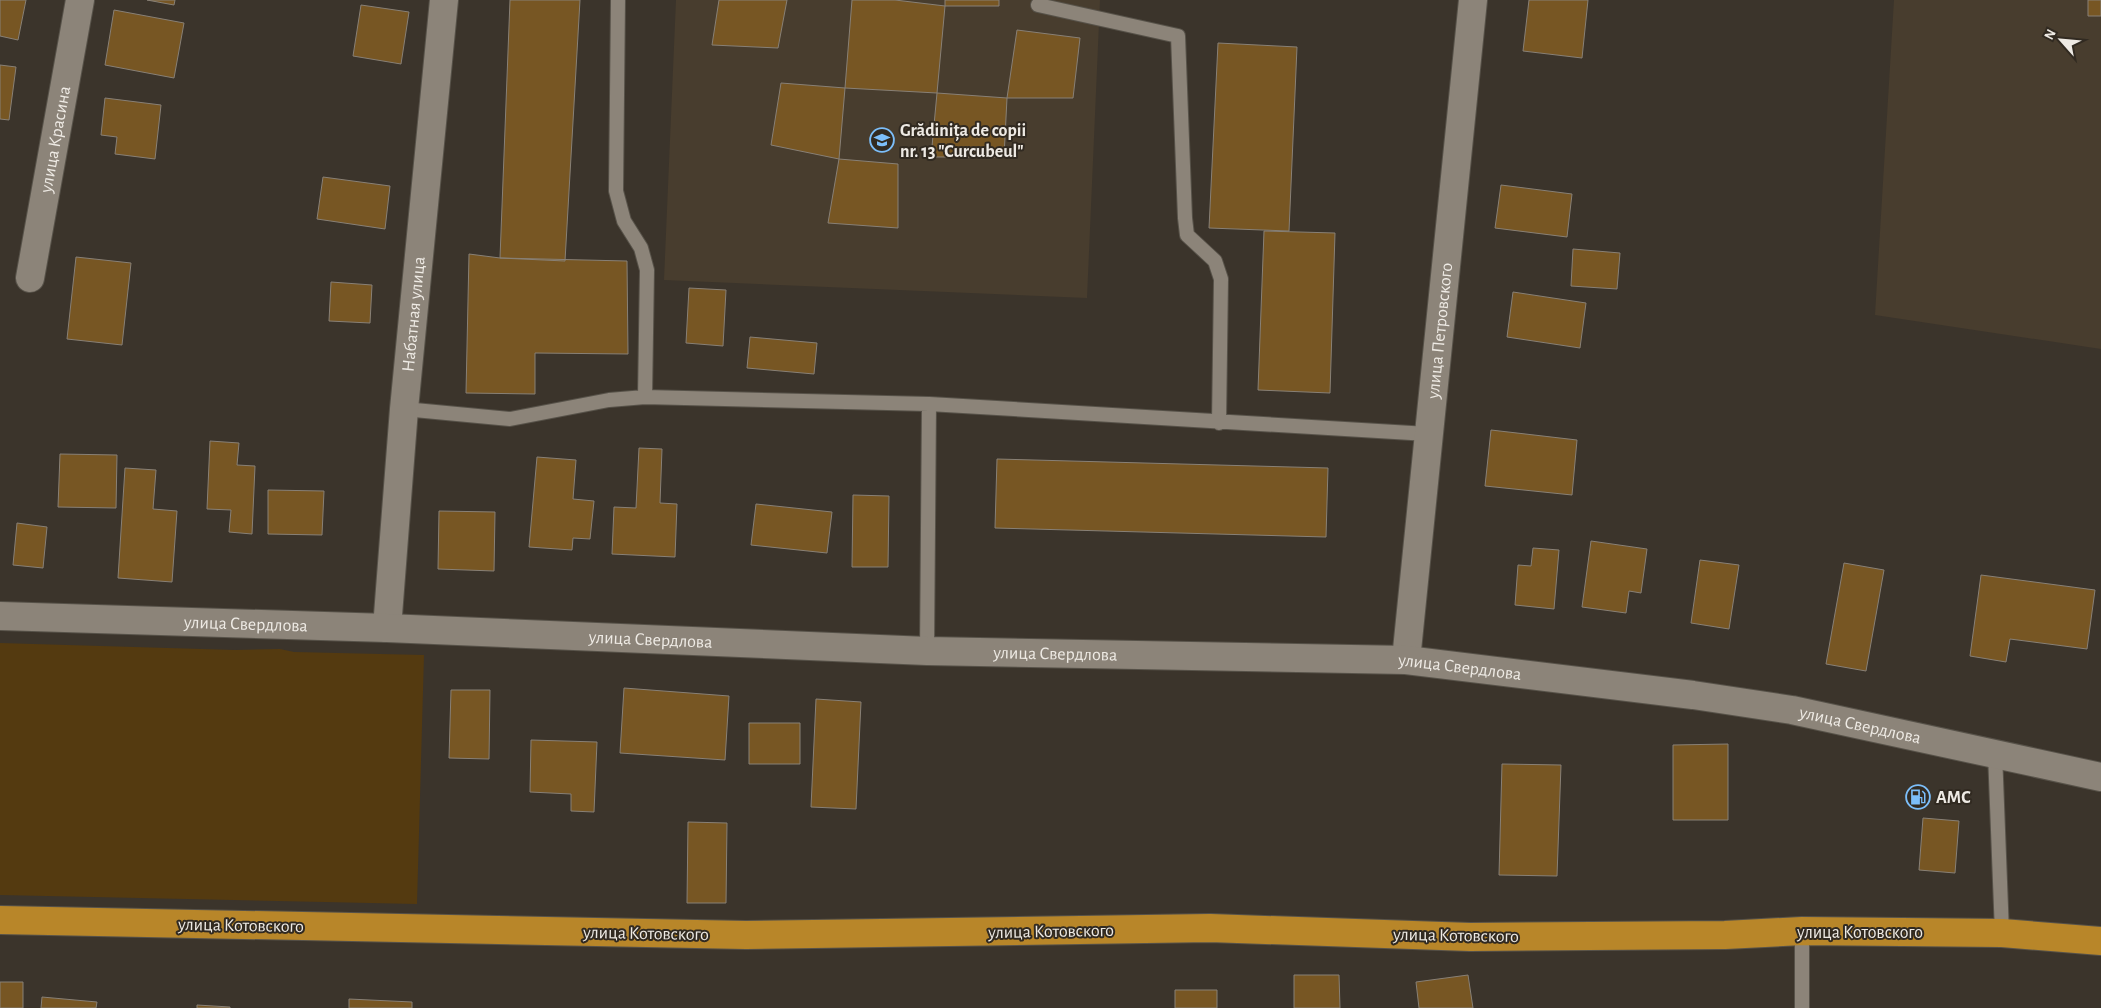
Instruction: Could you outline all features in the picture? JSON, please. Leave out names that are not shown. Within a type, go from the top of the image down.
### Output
[{"type":"highway","name":"улица Котовского","points":[[0,920],[746,935],[1210,928],[1470,937],[1725,934],[1802,931],[2002,933],[2101,941]]},
{"type":"street","name":"улица Красина","points":[[30,278],[80,0]]},
{"type":"street","name":"Набатная улица","points":[[386,628],[404,409],[444,0]]},
{"type":"street","name":"улица Петровского","points":[[1406,660],[1472,0]]},
{"type":"street","name":"улица Свердлова","points":[[0,616],[386,628],[927,651],[1406,660],[1694,695],[1765,706],[1995,753],[2101,777]]},
{"type":"lane","points":[[618,0],[616,191],[624,221],[641,248],[647,270],[645,397]]},
{"type":"lane","points":[[1038,5],[1178,36],[1184,218],[1188,235],[1215,261],[1222,279],[1219,423]]},
{"type":"lane","points":[[404,409],[510,420],[609,400],[645,397],[929,404],[1219,423],[1428,434]]},
{"type":"lane","points":[[927,651],[929,404]]},
{"type":"lane","points":[[1995,753],[2002,933]]},
{"type":"lane","points":[[1802,931],[1802,1008]]},
{"type":"shaded area","name":"Grădinița de copii nr. 13 \"Curcubeul\"","points":[[676,0],[1100,0],[1087,298],[664,280]]},
{"type":"shaded area","points":[[1894,0],[2101,0],[2101,349],[1875,315]]},
{"type":"shaded area","points":[[0,643],[235,650],[280,649],[294,652],[424,655],[417,904],[0,895]]},
{"type":"building","points":[[0,0],[26,0],[18,40],[0,36]]},
{"type":"building","points":[[147,0],[175,0],[174,5]]},
{"type":"building","points":[[510,0],[580,0],[565,261],[500,258]]},
{"type":"building","points":[[719,0],[787,0],[778,48],[712,45]]},
{"type":"building","points":[[852,0],[895,0],[945,6],[937,93],[845,88]]},
{"type":"building","points":[[945,0],[999,0],[999,6],[945,6]]},
{"type":"building","points":[[1529,0],[1588,0],[1582,58],[1523,51]]},
{"type":"building","points":[[2088,0],[2101,0],[2101,16],[2088,16]]},
{"type":"building","points":[[361,5],[409,12],[401,64],[353,56]]},
{"type":"building","points":[[114,10],[184,23],[174,78],[105,65]]},
{"type":"building","points":[[1017,30],[1080,38],[1073,98],[1007,98]]},
{"type":"building","points":[[1218,43],[1297,47],[1289,231],[1209,228]]},
{"type":"building","points":[[0,65],[16,67],[9,120],[0,119]]},
{"type":"building","points":[[781,83],[845,88],[839,159],[771,145]]},
{"type":"building","points":[[937,93],[1007,98],[1004,157],[931,157]]},
{"type":"building","points":[[105,98],[161,105],[155,159],[115,154],[117,137],[101,135]]},
{"type":"building","points":[[839,159],[898,164],[898,228],[828,223]]},
{"type":"building","points":[[323,177],[390,186],[385,229],[317,219]]},
{"type":"building","points":[[1501,185],[1572,194],[1567,237],[1495,228]]},
{"type":"building","points":[[1264,231],[1335,233],[1330,393],[1258,390]]},
{"type":"building","points":[[1573,249],[1620,253],[1617,289],[1571,286]]},
{"type":"building","points":[[469,254],[500,258],[627,261],[628,354],[535,353],[535,394],[466,393]]},
{"type":"building","points":[[76,257],[131,263],[122,345],[67,339]]},
{"type":"building","points":[[331,282],[372,285],[370,323],[329,321]]},
{"type":"building","points":[[689,288],[726,290],[723,346],[686,343]]},
{"type":"building","points":[[1513,292],[1586,303],[1580,348],[1507,337]]},
{"type":"building","points":[[750,337],[817,343],[814,374],[747,368]]},
{"type":"building","points":[[1491,430],[1577,440],[1572,495],[1485,486]]},
{"type":"building","points":[[210,441],[239,443],[237,465],[255,466],[252,534],[229,532],[231,510],[207,509]]},
{"type":"building","points":[[639,448],[662,449],[660,503],[677,504],[675,557],[612,554],[614,507],[636,508]]},
{"type":"building","points":[[60,454],[117,455],[116,508],[58,507]]},
{"type":"building","points":[[537,457],[576,460],[573,499],[594,501],[590,539],[573,538],[572,550],[529,547]]},
{"type":"building","points":[[997,459],[1328,468],[1326,537],[995,528]]},
{"type":"building","points":[[125,468],[156,470],[153,509],[177,511],[172,582],[118,578]]},
{"type":"building","points":[[268,490],[324,491],[322,535],[268,534]]},
{"type":"building","points":[[853,495],[889,496],[888,567],[852,567]]},
{"type":"building","points":[[756,504],[832,512],[827,553],[751,545]]},
{"type":"building","points":[[439,511],[495,512],[494,571],[438,569]]},
{"type":"building","points":[[17,523],[47,527],[43,568],[13,565]]},
{"type":"building","points":[[1591,541],[1647,549],[1641,593],[1629,591],[1626,613],[1582,607]]},
{"type":"building","points":[[1533,548],[1559,550],[1554,609],[1515,605],[1518,565],[1531,566]]},
{"type":"building","points":[[1700,560],[1739,565],[1729,629],[1691,623]]},
{"type":"building","points":[[1844,563],[1884,570],[1866,671],[1826,664]]},
{"type":"building","points":[[1981,575],[2095,590],[2087,649],[2010,639],[2006,662],[1970,656]]},
{"type":"building","points":[[624,688],[729,696],[725,760],[620,753]]},
{"type":"building","points":[[451,690],[490,690],[489,759],[449,758]]},
{"type":"building","points":[[816,699],[861,702],[856,809],[811,807]]},
{"type":"building","points":[[749,723],[800,723],[800,764],[749,764]]},
{"type":"building","points":[[531,740],[597,742],[594,812],[571,811],[571,794],[530,792]]},
{"type":"building","points":[[1728,744],[1728,820],[1673,820],[1673,745]]},
{"type":"building","points":[[1502,764],[1561,765],[1557,876],[1499,875]]},
{"type":"building","points":[[1923,818],[1959,821],[1955,873],[1919,870]]},
{"type":"building","points":[[688,822],[727,823],[726,903],[687,903]]},
{"type":"building","points":[[1294,975],[1339,975],[1340,1008],[1294,1008]]},
{"type":"building","points":[[1468,975],[1473,1008],[1419,1008],[1416,982]]},
{"type":"building","points":[[0,982],[23,982],[23,1008],[0,1008]]},
{"type":"building","points":[[1175,990],[1217,990],[1217,1008],[1175,1008]]},
{"type":"building","points":[[42,997],[97,1002],[96,1008],[41,1008]]},
{"type":"building","points":[[349,999],[412,1002],[412,1008],[349,1008]]},
{"type":"building","points":[[197,1005],[230,1007],[230,1008],[197,1008]]},
{"type":"place","name":"Grădinița de copii nr. 13 \"Curcubeul\"","points":[[882,140]]},
{"type":"place","name":"AMC","points":[[1918,797]]}]
